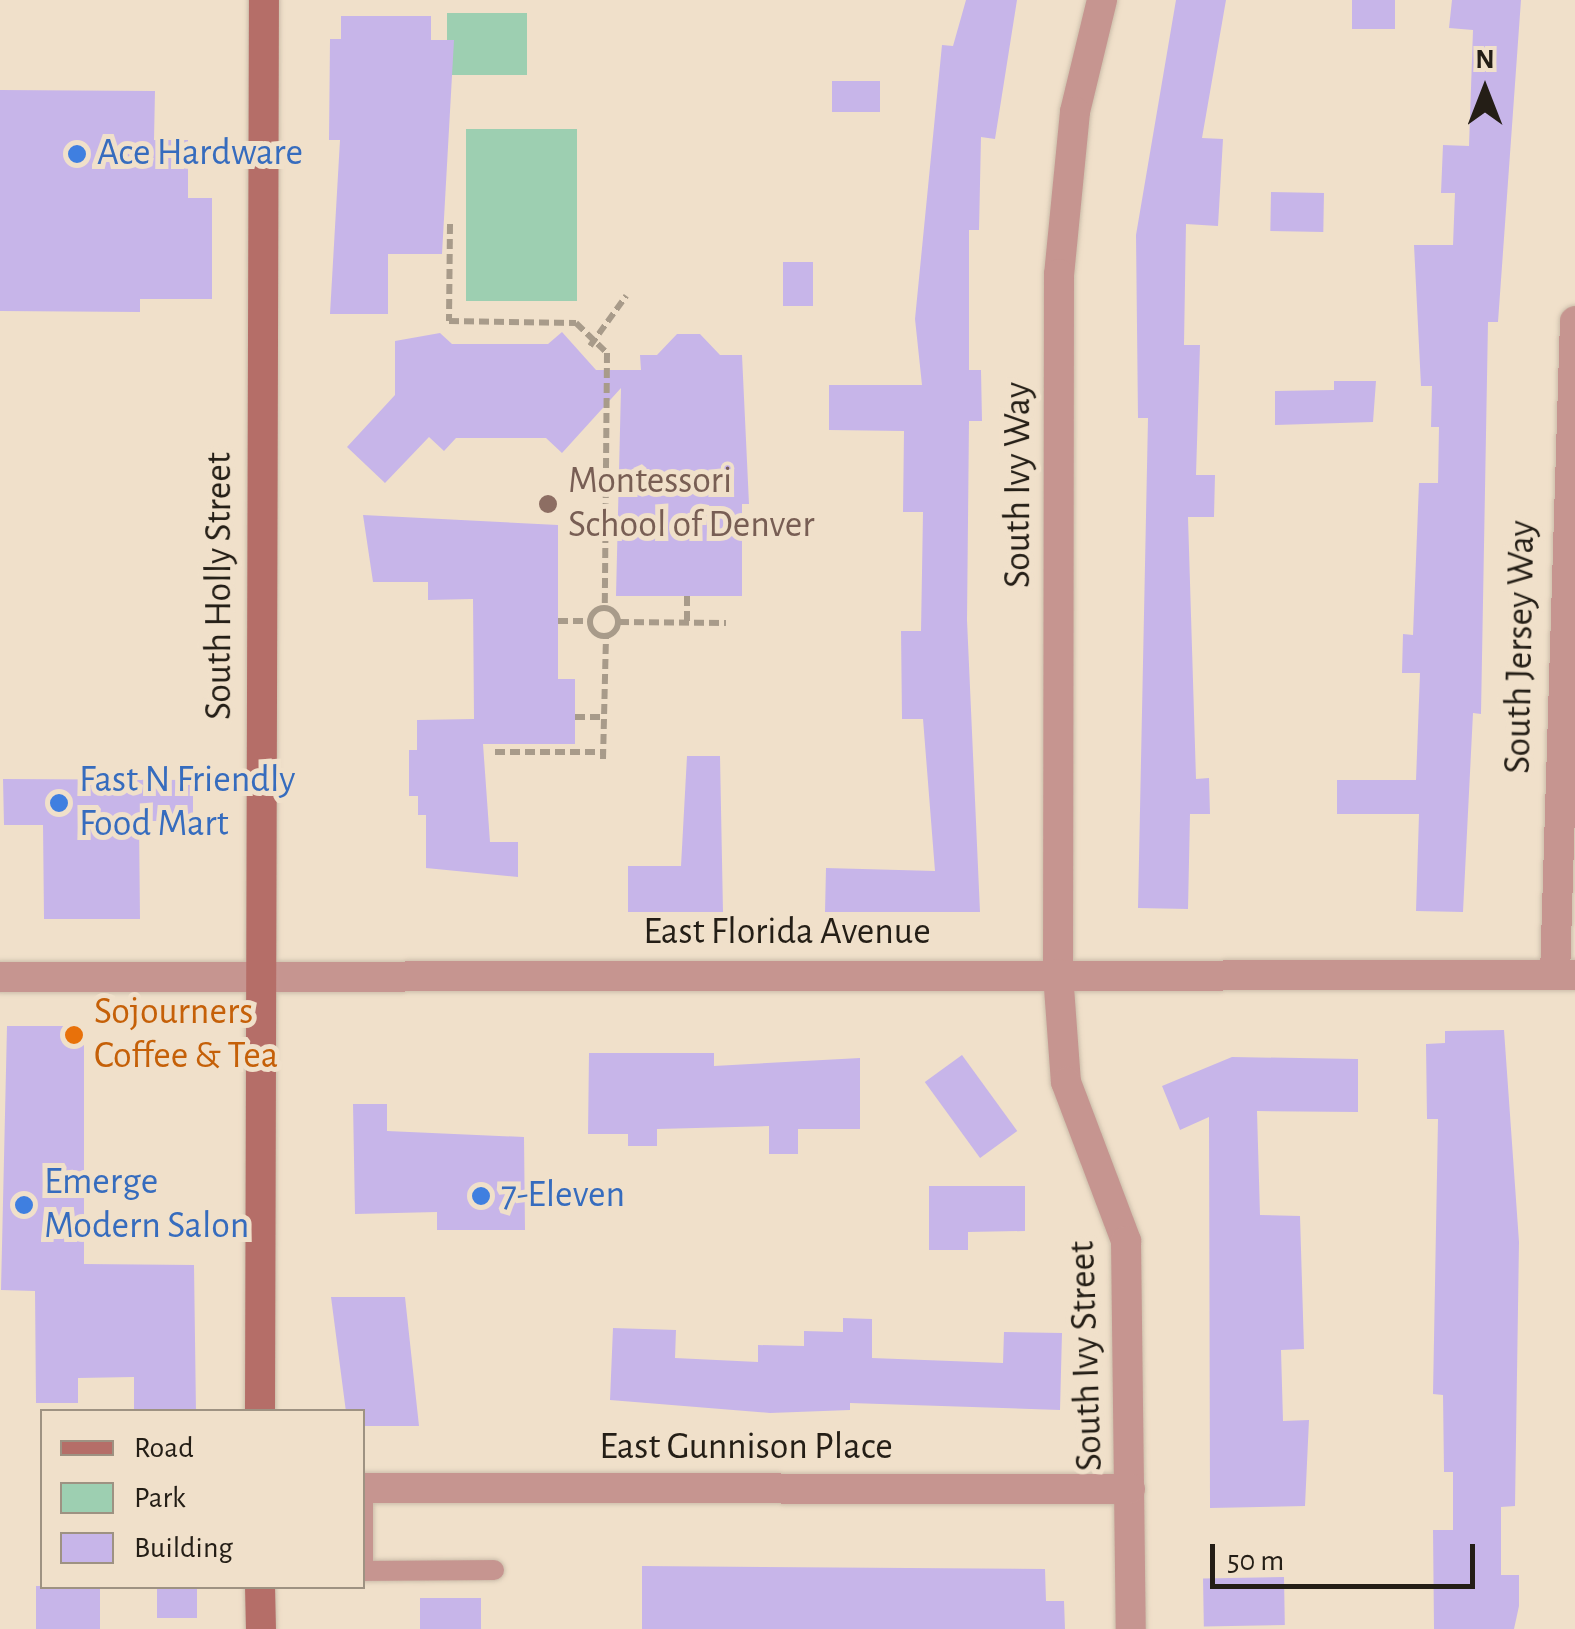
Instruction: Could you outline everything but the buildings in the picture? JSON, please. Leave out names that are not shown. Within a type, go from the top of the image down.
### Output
[{"type":"main road","name":"South Holly Street","points":[[260,1409],[257,976],[264,0]]},
{"type":"main road","points":[[260,1589],[261,1629]]},
{"type":"street","name":"South Ivy Way","points":[[1058,974],[1059,274],[1075,112],[1102,0]]},
{"type":"street","name":"South Jersey Way","points":[[1565,975],[1575,321]]},
{"type":"street","name":"South Ivy Street","points":[[1058,974],[1066,1082],[1122,1217],[1132,1629]]},
{"type":"street","name":"East Florida Avenue","points":[[0,977],[1565,975]]},
{"type":"street","name":"East Gunnison Place","points":[[365,1488],[1130,1489]]},
{"type":"lane","points":[[365,1571],[494,1570]]},
{"type":"path","points":[[450,224],[449,322],[576,323],[592,343],[607,352],[606,608],[619,622],[726,623]]},
{"type":"path","points":[[592,343],[626,296]]},
{"type":"path","points":[[687,596],[687,622]]},
{"type":"path","points":[[558,621],[590,621],[606,608]]},
{"type":"path","points":[[590,621],[606,636]]},
{"type":"path","points":[[494,752],[603,755],[606,636],[619,622]]},
{"type":"path","points":[[575,717],[604,717]]},
{"type":"green space","points":[[447,13],[527,13],[527,75],[447,75]]},
{"type":"green space","points":[[466,129],[577,129],[577,301],[466,301]]},
{"type":"place","name":"Ace Hardware","points":[[77,154]]},
{"type":"place","name":"Montessori School of Denver","points":[[548,504]]},
{"type":"place","name":"Fast N Friendly Food Mart","points":[[59,803]]},
{"type":"place","name":"Sojourners Coffee & Tea","points":[[74,1035]]},
{"type":"place","name":"7-Eleven","points":[[481,1196]]},
{"type":"place","name":"Emerge Modern Salon","points":[[24,1205]]}]
